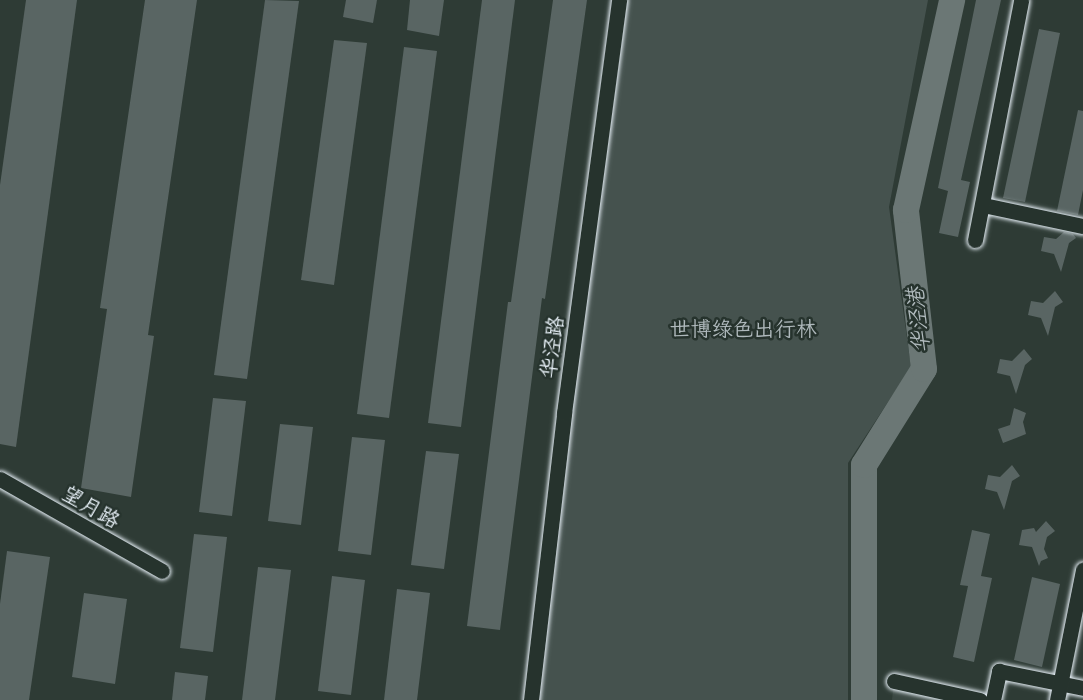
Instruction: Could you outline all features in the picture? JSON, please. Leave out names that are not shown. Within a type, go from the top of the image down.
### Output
[{"type":"street","name":"华泾路","points":[[531,700],[564,413],[619,0]]},
{"type":"street","points":[[975,240],[1021,0]]},
{"type":"street","points":[[983,205],[1083,226]]},
{"type":"street","name":"望月路","points":[[0,479],[162,571]]},
{"type":"street","points":[[1057,700],[1083,570]]},
{"type":"street","points":[[993,700],[999,671],[1083,688]]},
{"type":"street","points":[[894,681],[980,700]]},
{"type":"shaded area","points":[[894,681],[977,700],[892,700]]},
{"type":"green space","name":"世博绿色出行林","points":[[620,0],[928,0],[889,207],[911,367],[848,463],[848,700],[535,700]]},
{"type":"building","points":[[26,0],[77,0],[16,447],[0,444],[0,185]]},
{"type":"building","points":[[145,0],[197,0],[148,335],[154,336],[131,497],[81,488],[107,309],[100,308]]},
{"type":"building","points":[[265,0],[299,1],[247,379],[214,375]]},
{"type":"building","points":[[346,0],[377,0],[373,23],[343,17]]},
{"type":"building","points":[[410,0],[444,0],[439,36],[407,30]]},
{"type":"building","points":[[482,0],[515,0],[461,427],[428,423]]},
{"type":"building","points":[[553,0],[587,0],[545,299],[542,298],[500,630],[467,626],[508,302],[511,302]]},
{"type":"building","points":[[976,0],[1001,0],[961,180],[970,182],[958,237],[939,233],[948,191],[938,188]]},
{"type":"building","points":[[1039,29],[1060,33],[1025,202],[1003,198]]},
{"type":"building","points":[[334,40],[367,43],[334,285],[301,280]]},
{"type":"building","points":[[404,47],[437,51],[389,418],[357,414]]},
{"type":"building","points":[[1078,110],[1083,111],[1083,190],[1078,215],[1057,211]]},
{"type":"building","points":[[1064,232],[1073,234],[1076,238],[1069,243],[1061,272],[1054,254],[1041,251],[1044,237],[1056,239]]},
{"type":"building","points":[[1055,291],[1063,302],[1055,307],[1048,336],[1041,318],[1028,315],[1031,301],[1043,303]]},
{"type":"building","points":[[1024,349],[1032,359],[1025,365],[1016,394],[1010,376],[997,373],[1000,359],[1012,361]]},
{"type":"building","points":[[213,398],[246,401],[232,516],[199,512]]},
{"type":"building","points":[[1014,408],[1026,413],[1023,422],[1026,434],[1003,443],[998,429],[1010,425]]},
{"type":"building","points":[[280,424],[313,427],[301,525],[268,521]]},
{"type":"building","points":[[352,437],[385,440],[371,555],[338,551]]},
{"type":"building","points":[[426,451],[459,454],[444,569],[411,565]]},
{"type":"building","points":[[1012,465],[1020,476],[1012,481],[1004,510],[997,492],[985,489],[988,475],[1000,477]]},
{"type":"building","points":[[1046,521],[1055,531],[1047,537],[1044,549],[1048,558],[1041,561],[1039,566],[1032,547],[1019,545],[1022,530],[1034,528],[1036,532]]},
{"type":"building","points":[[972,530],[990,534],[981,576],[992,578],[974,662],[953,657],[968,586],[960,585]]},
{"type":"building","points":[[194,534],[227,537],[213,652],[180,648]]},
{"type":"building","points":[[7,551],[50,557],[29,700],[0,700],[0,604]]},
{"type":"building","points":[[258,567],[291,570],[275,700],[242,700]]},
{"type":"building","points":[[332,576],[365,580],[351,695],[318,691]]},
{"type":"building","points":[[1032,577],[1060,584],[1042,667],[1014,660]]},
{"type":"building","points":[[397,589],[430,593],[417,700],[384,700]]},
{"type":"building","points":[[84,593],[127,599],[115,684],[72,677]]},
{"type":"building","points":[[175,672],[208,676],[205,700],[172,700]]},
{"type":"waterway","name":"华泾港","points":[[864,700],[864,465],[924,369],[906,210],[952,0]]}]
